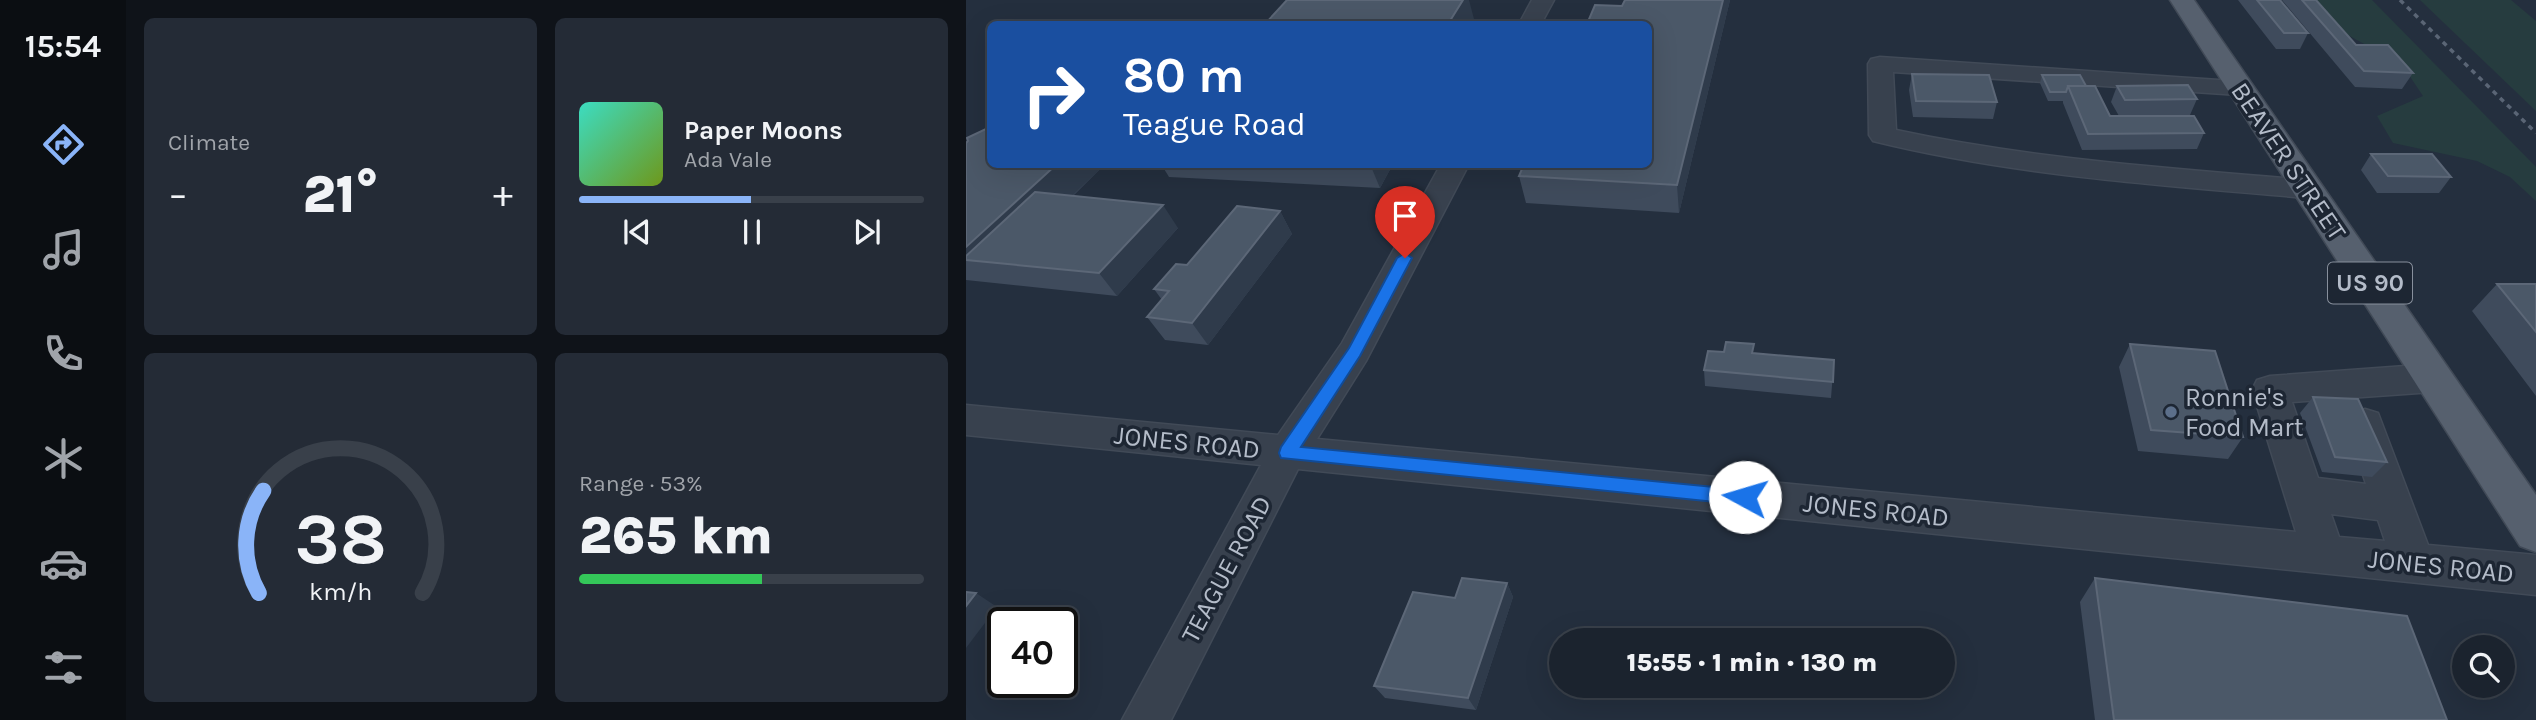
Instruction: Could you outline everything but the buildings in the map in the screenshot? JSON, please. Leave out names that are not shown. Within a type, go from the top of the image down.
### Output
[{"type":"main road","name":"BEAVER STREET","points":[[2182,0],[2536,532]]},
{"type":"street","points":[[1532,21],[1543,0]]},
{"type":"street","points":[[2239,87],[1880,64],[1883,135],[1970,154],[2122,173],[2307,189]]},
{"type":"street","name":"TEAGUE ROAD","points":[[1146,720],[1287,453],[1354,352],[1453,168]]},
{"type":"street","points":[[2324,555],[2270,390],[2433,378]]},
{"type":"street","points":[[2352,384],[2413,563]]},
{"type":"street","name":"JONES ROAD","points":[[966,420],[2536,575]]},
{"type":"street","points":[[2304,493],[2393,505]]},
{"type":"green space","points":[[2315,0],[2372,0],[2536,167],[2536,201],[2510,177],[2477,161],[2393,143],[2377,116],[2423,96],[2409,75],[2381,53],[2344,33]]},
{"type":"green space","points":[[2420,0],[2511,0],[2536,21],[2536,111]]},
{"type":"railway","points":[[2400,0],[2536,133]]},
{"type":"place","name":"Ronnie's Food Mart","points":[[2171,412]]},
{"type":"route","points":[[1405,258],[1354,352],[1287,453],[1745,497]]}]
